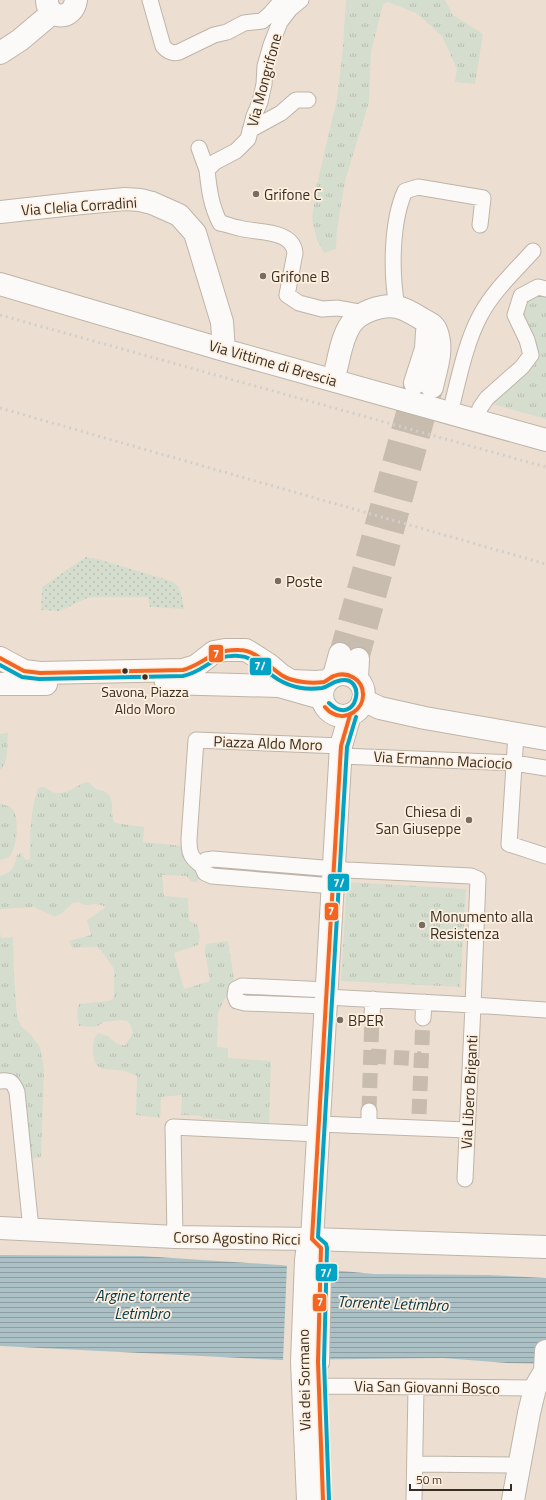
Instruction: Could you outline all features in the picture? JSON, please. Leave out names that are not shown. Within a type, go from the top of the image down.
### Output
[{"type":"street","points":[[0,53],[20,40],[49,6],[61,16],[69,13],[75,7],[76,0]]},
{"type":"street","name":"Via Mongrifone","points":[[150,0],[163,46],[166,50],[174,54],[214,36],[227,32],[244,23],[262,21],[282,0]]},
{"type":"street","name":"Via Mongrifone","points":[[207,170],[215,162],[236,151],[248,139],[262,90],[265,66],[280,22],[290,9],[301,0]]},
{"type":"street","points":[[250,130],[281,113],[296,100],[308,100]]},
{"type":"street","points":[[199,148],[207,170],[209,191],[214,210],[220,223],[239,229],[274,233],[290,242],[295,247],[287,295],[299,303],[322,310],[338,308],[365,313]]},
{"type":"street","points":[[397,307],[394,288],[393,263],[395,226],[401,200],[405,191],[418,187],[484,198],[480,225]]},
{"type":"street","name":"Via Clelia Corradini","points":[[0,212],[82,202],[140,200],[152,203],[179,215],[195,233],[222,322],[224,350]]},
{"type":"street","points":[[450,413],[472,334],[480,316],[490,300],[533,251]]},
{"type":"street","name":"Via Vittime di Brescia","points":[[0,284],[224,350],[546,440]]},
{"type":"street","points":[[476,421],[480,408],[487,398],[522,367],[531,355],[528,340],[515,315],[521,296],[538,287],[546,289]]},
{"type":"street","points":[[334,380],[344,337],[351,324],[365,313],[383,306],[406,309],[430,322],[435,329],[440,350],[424,385]]},
{"type":"street","points":[[0,658],[24,671],[40,673],[183,670],[196,666],[214,652],[225,650],[246,650],[291,681],[316,682],[338,697]]},
{"type":"street","points":[[0,684],[78,685],[198,683],[279,686],[338,697],[363,689],[351,664],[338,697],[341,751],[312,1240]]},
{"type":"street","name":"Via Ermanno Maciocio","points":[[338,697],[425,718],[546,739]]},
{"type":"street","points":[[516,734],[509,844],[546,856]]},
{"type":"street","name":"Piazza Aldo Moro","points":[[333,877],[213,859],[206,860],[202,866],[194,860],[189,852],[188,839],[196,740],[341,751]]},
{"type":"street","name":"Via Ermanno Maciocio","points":[[341,751],[514,763],[546,768]]},
{"type":"street","name":"Via Libero Briganti","points":[[333,877],[471,876],[478,879],[465,1179]]},
{"type":"street","points":[[326,998],[242,986],[236,989],[235,996],[237,1001],[245,1003],[326,998],[373,999],[546,1010]]},
{"type":"street","points":[[372,1016],[373,999]]},
{"type":"street","points":[[423,1018],[424,1002]]},
{"type":"street","points":[[0,1081],[9,1080],[13,1083],[17,1092],[31,1229]]},
{"type":"street","points":[[175,1237],[174,1127],[319,1129],[369,1118],[419,1121],[467,1130]]},
{"type":"street","name":"Corso Agostino Ricci","points":[[0,1228],[175,1237],[546,1247]]},
{"type":"street","name":"Via dei Sormano","points":[[308,1500],[313,1261],[321,1248],[312,1240]]},
{"type":"street","name":"Via dei Sormano","points":[[310,1363],[319,1386],[323,1500]]},
{"type":"street","name":"Via San Giovanni Bosco","points":[[319,1386],[416,1388],[543,1371],[529,1413],[513,1500]]},
{"type":"street","points":[[414,1500],[416,1388]]},
{"type":"street","points":[[415,1464],[519,1465]]},
{"type":"green space","points":[[346,0],[445,0],[453,15],[483,34],[475,84],[455,82],[457,69],[442,36],[416,13],[388,2],[383,4],[371,52],[369,102],[345,181],[337,229],[336,249],[324,253],[317,240],[312,218],[317,184],[337,99],[343,47]]},
{"type":"green space","points":[[536,295],[546,295],[546,419],[489,403],[532,364],[523,311],[527,301]]},
{"type":"green space","points":[[86,557],[101,560],[175,583],[182,597],[184,609],[150,607],[148,597],[89,597],[60,611],[41,610],[42,587]]},
{"type":"green space","points":[[8,733],[5,763],[0,770],[0,734]]},
{"type":"green space","points":[[86,782],[98,790],[105,791],[109,795],[112,803],[112,815],[115,823],[144,827],[143,842],[183,846],[200,875],[200,879],[196,882],[192,882],[186,876],[162,875],[164,896],[188,898],[189,921],[197,924],[200,936],[198,945],[174,953],[184,989],[210,981],[205,952],[206,944],[228,941],[234,980],[218,1013],[217,1047],[228,1048],[228,1058],[271,1061],[269,1123],[181,1115],[182,1095],[161,1097],[160,1118],[136,1115],[137,1076],[119,1070],[102,1069],[95,1062],[93,1051],[95,1037],[98,1033],[108,1036],[118,1044],[125,1045],[133,1033],[130,1024],[127,1021],[122,1020],[104,1022],[96,1027],[79,1026],[77,1018],[79,1004],[108,1001],[113,999],[114,969],[103,953],[97,947],[72,948],[69,941],[91,935],[87,920],[106,907],[97,904],[85,905],[79,902],[72,903],[64,912],[54,917],[35,907],[0,909],[0,876],[10,871],[17,855],[21,853],[26,860],[30,859],[32,814],[38,788],[44,787],[55,793],[62,793]]},
{"type":"green space","points":[[0,804],[6,805],[13,809],[16,815],[17,827],[12,854],[9,857],[0,860]]},
{"type":"green space","points":[[347,882],[466,889],[460,987],[341,981]]},
{"type":"green space","points":[[0,932],[1,938],[13,937],[17,1017],[21,1026],[31,1035],[40,1047],[44,1069],[41,1157],[32,1159],[27,1114],[21,1082],[15,1077],[0,1077]]},
{"type":"water","name":"Argine torrente Letimbro","points":[[0,1255],[142,1256],[280,1265],[374,1274],[489,1275],[546,1278],[546,1364],[507,1363],[443,1358],[281,1360],[0,1346]]},
{"type":"pier","points":[[287,1264],[325,1267],[322,1362],[283,1362]]},
{"type":"tunnel","points":[[340,654],[415,384]]},
{"type":"tunnel","points":[[358,659],[432,388]]},
{"type":"tunnel","points":[[369,1111],[372,1016]]},
{"type":"tunnel","points":[[419,1114],[423,1018]]},
{"type":"tunnel","points":[[371,1056],[421,1059]]},
{"type":"railway","points":[[0,315],[546,467]]},
{"type":"railway","points":[[0,408],[546,564]]},
{"type":"transit line","name":"7","points":[[0,658],[24,671],[40,673],[183,670],[198,664],[215,654],[229,650],[239,650],[257,656],[285,677],[293,680],[308,683],[324,682],[334,676],[344,675],[357,680],[360,684],[363,699],[361,705],[353,712],[343,716],[337,715],[330,712],[325,707]]},
{"type":"transit line","name":"7/","points":[[0,665],[22,677],[39,679],[183,676],[191,674],[215,660],[230,656],[243,656],[255,662],[274,677],[286,684],[300,688],[322,688],[338,681],[348,680],[354,684],[356,699],[352,706],[347,710],[339,709],[329,703]]},
{"type":"transit line","name":"7","points":[[323,1500],[318,1362],[321,1248],[312,1239],[341,746],[350,715]]},
{"type":"transit line","name":"7/","points":[[329,1500],[324,1362],[327,1248],[326,1244],[318,1237],[347,747],[356,717]]},
{"type":"place","name":"Grifone C","points":[[256,194]]},
{"type":"place","name":"Grifone B","points":[[263,276]]},
{"type":"place","name":"Poste","points":[[278,581]]},
{"type":"place","name":"Savona, Piazza Aldo Moro","points":[[145,677]]},
{"type":"place","name":"Chiesa di San Giuseppe","points":[[469,820]]},
{"type":"place","name":"Monumento alla Resistenza","points":[[422,925]]},
{"type":"place","name":"BPER","points":[[340,1020]]},
{"type":"water label","name":"Torrente Letimbro","points":[[393,1303]]}]
